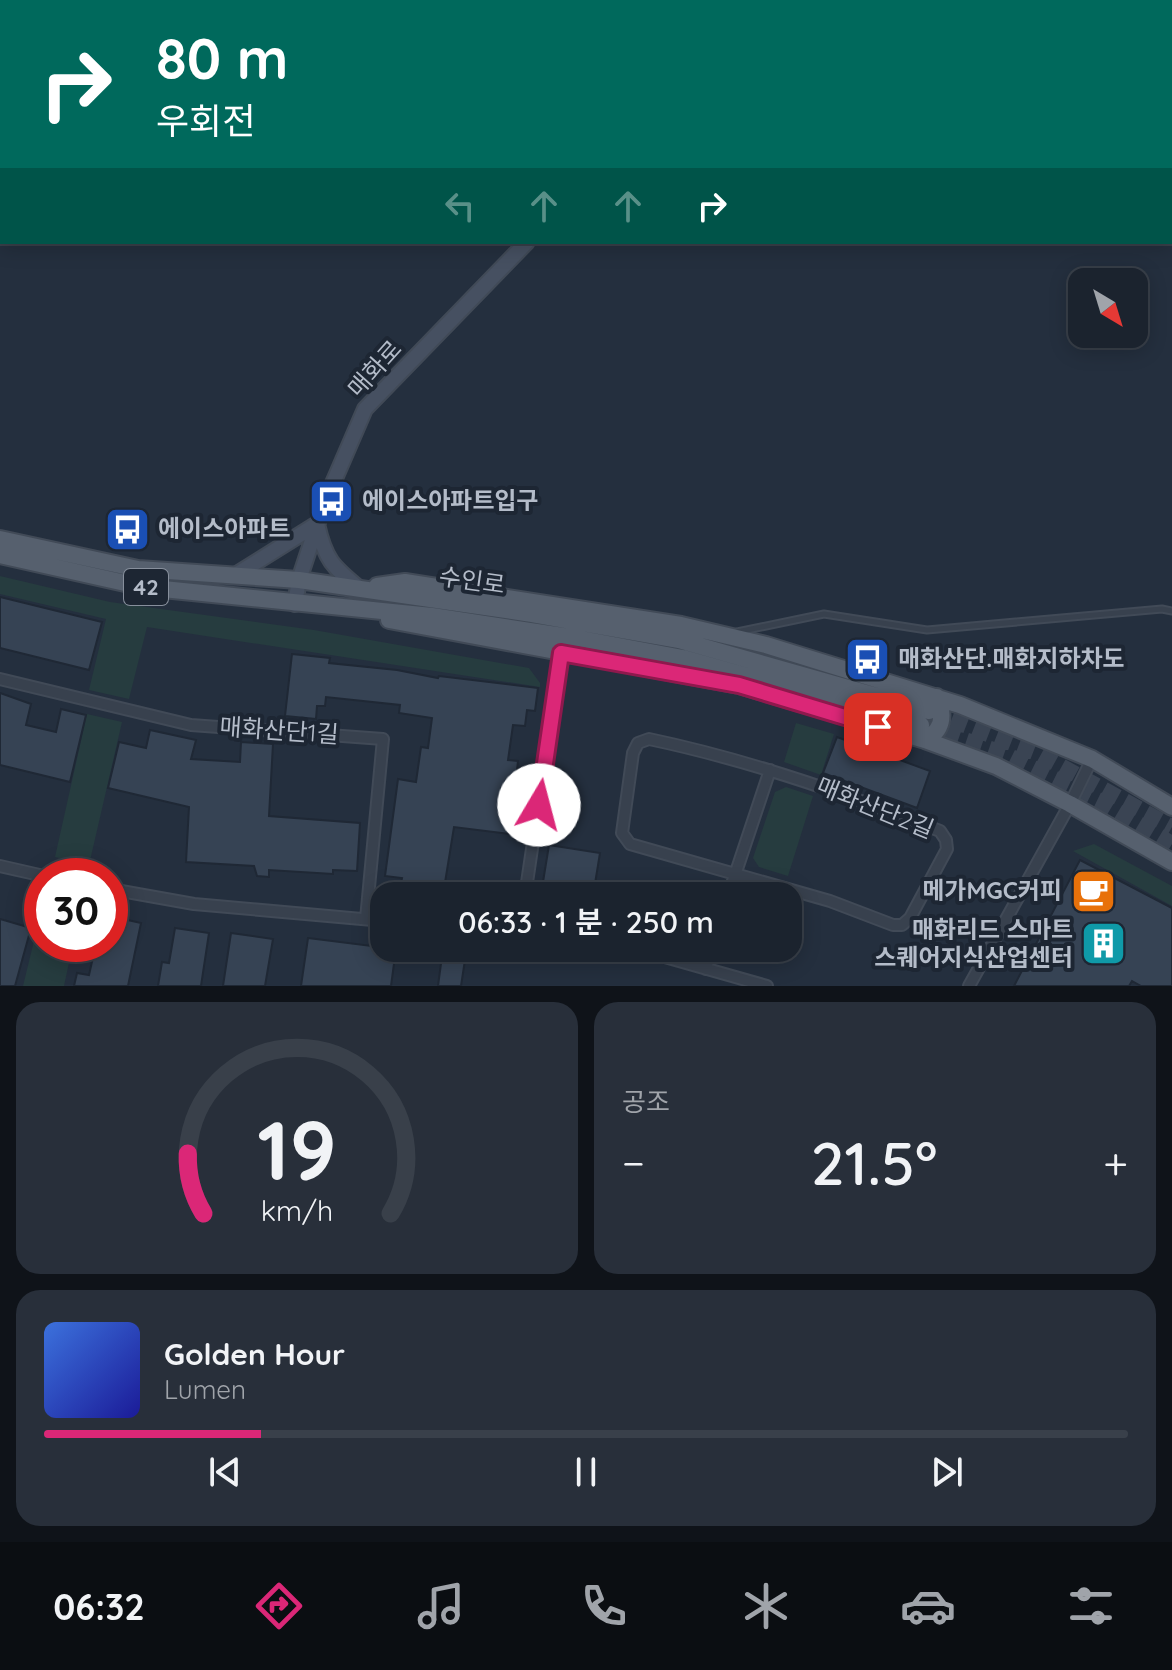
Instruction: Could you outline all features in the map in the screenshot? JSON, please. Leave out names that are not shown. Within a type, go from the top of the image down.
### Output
[{"type":"main road","name":"수인로","points":[[0,539],[138,569],[299,580],[532,614],[679,640],[928,718]]},
{"type":"main road","name":"수인로","points":[[0,555],[143,587],[501,625],[683,658],[928,718]]},
{"type":"main road","points":[[360,589],[405,582],[584,608],[725,635],[928,718],[996,766],[1172,862]]},
{"type":"main road","points":[[362,610],[395,622],[928,718],[1092,759],[1172,807]]},
{"type":"street","name":"매화로","points":[[295,604],[299,580],[317,524],[365,409],[525,244]]},
{"type":"street","points":[[234,576],[317,524],[323,553],[334,568],[360,589]]},
{"type":"street","points":[[527,882],[561,653]]},
{"type":"street","name":"매화산단1길","points":[[0,679],[191,725],[383,739],[366,919]]},
{"type":"street","name":"매화산단2길","points":[[649,739],[770,770],[858,798],[940,831],[946,840],[947,849],[910,918],[902,925],[893,925],[830,901],[735,875],[624,839],[622,833],[633,753],[638,743],[649,739]]},
{"type":"street","points":[[969,986],[1092,759]]},
{"type":"street","points":[[733,882],[770,770]]},
{"type":"street","points":[[0,866],[24,871]]},
{"type":"street","points":[[128,892],[194,904],[370,919]]},
{"type":"street","points":[[682,962],[767,986]]},
{"type":"street","points":[[706,969],[708,962]]},
{"type":"lane","points":[[725,635],[767,623],[824,614],[927,630],[1162,609],[1172,611]]},
{"type":"green space","points":[[0,576],[110,602],[314,630],[529,668],[540,687],[147,627],[129,699],[89,690],[106,619],[0,594]]},
{"type":"green space","points":[[87,714],[122,722],[91,858],[55,857]]},
{"type":"green space","points":[[796,723],[834,734],[821,775],[784,762]]},
{"type":"green space","points":[[786,787],[813,796],[788,876],[759,867],[753,858],[775,792]]},
{"type":"green space","points":[[1094,844],[1172,886],[1172,906],[1073,851]]},
{"type":"green space","points":[[29,962],[69,962],[64,986],[23,986]]},
{"type":"building","points":[[0,597],[102,622],[89,670],[0,648]]},
{"type":"building","points":[[292,654],[330,658],[329,663],[538,688],[535,711],[527,710],[525,726],[513,725],[508,760],[518,761],[510,834],[454,827],[445,882],[401,882],[402,878],[385,876],[398,779],[416,782],[421,747],[428,748],[432,718],[399,713],[400,705],[326,697],[325,706],[317,706],[316,719],[285,716]]},
{"type":"building","points":[[0,693],[31,704],[26,725],[56,732],[61,709],[86,715],[70,782],[0,765]]},
{"type":"building","points":[[150,730],[196,740],[191,759],[240,762],[241,742],[273,744],[269,816],[360,823],[357,871],[333,870],[333,874],[269,870],[269,877],[257,876],[254,866],[186,862],[189,807],[108,788],[119,742],[146,748]]},
{"type":"building","points":[[837,737],[930,771],[917,808],[823,773]]},
{"type":"building","points":[[549,845],[600,853],[595,882],[543,882]]},
{"type":"building","name":"매화리드 스마트 스퀘어지식산업센터","points":[[1080,860],[1172,908],[1172,986],[1141,986],[1132,981],[1129,986],[1014,986]]},
{"type":"building","points":[[0,919],[24,926],[24,953],[15,986],[0,986]]},
{"type":"building","points":[[128,920],[141,923],[128,986],[74,986],[77,973],[89,975],[92,962],[128,962]]},
{"type":"building","points":[[175,928],[209,933],[201,986],[158,986],[162,962],[169,963]]},
{"type":"building","points":[[231,933],[273,939],[265,986],[223,986]]},
{"type":"building","points":[[308,938],[370,946],[370,962],[394,962],[391,986],[301,986]]},
{"type":"building","points":[[441,962],[465,962],[461,986],[438,986]]},
{"type":"tunnel","points":[[929,711],[1037,753],[1172,827]]},
{"type":"tunnel","points":[[921,725],[1005,754],[1100,801],[1172,844]]},
{"type":"place","name":"에이스아파트입구","points":[[331,501]]},
{"type":"place","name":"에이스아파트","points":[[127,529]]},
{"type":"place","name":"매화산단.매화지하차도","points":[[867,659]]},
{"type":"place","name":"메가MGC커피","points":[[1093,891]]},
{"type":"place","name":"매화리드 스마트 스퀘어지식산업센터","points":[[1104,944]]},
{"type":"route","points":[[539,805],[561,653],[739,685],[878,727]]}]
